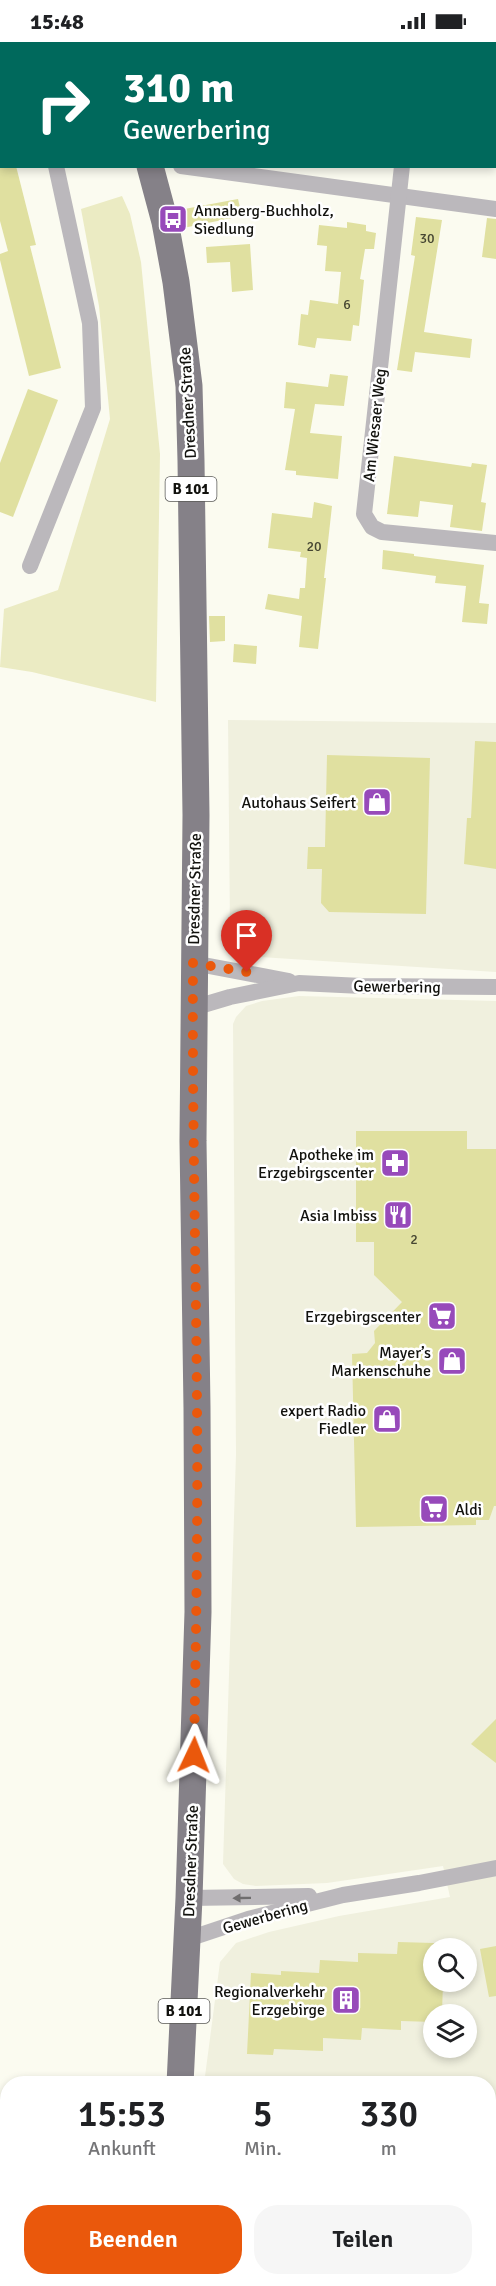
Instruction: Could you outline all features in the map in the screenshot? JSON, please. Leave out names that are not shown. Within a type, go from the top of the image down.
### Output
[{"type":"main road","name":"Dresdner Straße","points":[[151,168],[165,222],[177,282],[189,386],[195,815],[193,1008],[198,1612],[188,1940],[180,2076]]},
{"type":"street","points":[[30,566],[93,408],[90,323],[56,168]]},
{"type":"street","points":[[196,168],[496,209]]},
{"type":"street","name":"Am Wiesaer Weg","points":[[402,168],[364,514],[372,527],[381,532],[496,543]]},
{"type":"street","name":"Gewerbering","points":[[193,963],[299,983],[496,987]]},
{"type":"street","name":"Gewerbering","points":[[193,1008],[230,997],[299,983]]},
{"type":"street","name":"Gewerbering","points":[[188,1940],[248,1919],[343,1894],[419,1883],[496,1868]]},
{"type":"street","name":"Gewerbering","points":[[189,1898],[343,1894]]},
{"type":"shaded area","points":[[228,720],[496,723],[496,972],[260,957],[243,951],[236,945],[231,938],[230,927]]},
{"type":"shaded area","points":[[299,996],[496,1001],[496,2076],[205,2076],[220,1962],[236,1943],[269,1932],[339,1916],[450,1897],[443,1866],[327,1883],[256,1886],[243,1884],[234,1879],[223,1864],[236,1454],[233,1024],[246,1006],[262,1001]]},
{"type":"green space","points":[[122,196],[130,214],[141,262],[160,454],[156,702],[32,672],[0,667],[4,609],[58,590],[110,419],[99,306],[81,209]]},
{"type":"building","points":[[0,168],[17,168],[36,245],[30,246],[61,368],[29,376],[0,260],[0,254],[8,251],[0,221]]},
{"type":"building","points":[[238,199],[242,216],[183,228],[179,210]]},
{"type":"building","points":[[416,217],[442,220],[424,332],[472,339],[470,358],[415,352],[412,372],[397,370],[415,256],[411,255]]},
{"type":"building","points":[[487,218],[496,219],[496,259],[482,257]]},
{"type":"building","points":[[347,222],[366,225],[366,231],[376,233],[374,249],[365,249],[360,279],[364,280],[359,326],[353,325],[351,341],[317,338],[315,348],[298,345],[301,314],[308,315],[310,300],[338,304],[341,272],[325,271],[327,246],[317,245],[319,225],[347,228]]},
{"type":"building","points":[[250,244],[253,290],[232,292],[230,262],[207,263],[206,247]]},
{"type":"building","points":[[330,374],[348,376],[344,406],[315,404],[310,433],[342,436],[338,479],[296,475],[296,471],[285,470],[295,409],[284,408],[286,382],[328,387]]},
{"type":"building","points":[[28,389],[58,400],[13,517],[0,512],[0,463]]},
{"type":"building","points":[[394,456],[471,467],[472,463],[487,465],[481,502],[486,503],[482,531],[450,527],[453,505],[420,501],[418,517],[387,514]]},
{"type":"building","points":[[314,502],[332,506],[318,649],[299,647],[302,616],[265,609],[268,594],[299,599],[300,588],[305,588],[307,558],[300,557],[301,552],[268,548],[272,513],[312,518]]},
{"type":"building","points":[[383,550],[484,565],[479,603],[489,604],[487,624],[462,622],[466,586],[435,583],[436,576],[382,569]]},
{"type":"building","points":[[209,616],[225,616],[225,641],[210,642]]},
{"type":"building","points":[[234,644],[257,646],[256,664],[233,662]]},
{"type":"building","points":[[475,741],[496,742],[496,869],[464,864],[467,818],[471,818]]},
{"type":"building","name":"Autohaus Seifert","points":[[327,755],[430,758],[426,914],[329,912],[321,903],[322,869],[307,869],[308,847],[325,847]]},
{"type":"building","name":"Erzgebirgscenter","points":[[356,1131],[467,1131],[467,1149],[496,1149],[496,1506],[489,1520],[476,1520],[476,1525],[356,1527],[352,1354],[367,1353],[375,1343],[374,1331],[402,1302],[374,1275],[374,1242],[356,1242]]},
{"type":"building","points":[[496,1719],[496,1763],[471,1744]]},
{"type":"building","name":"Regionalverkehr Erzgebirge","points":[[398,1942],[423,1943],[423,1992],[443,1992],[442,2004],[423,2004],[423,2022],[401,2021],[401,2030],[362,2028],[361,2040],[323,2038],[323,2051],[274,2049],[273,2055],[247,2054],[251,1973],[281,1975],[281,1971],[319,1973],[320,1960],[358,1962],[358,1953],[397,1954]]},
{"type":"building","points":[[496,1946],[496,1996],[489,1997],[480,1949]]},
{"type":"place","name":"Annaberg-Buchholz, Siedlung","points":[[173,219]]},
{"type":"place","name":"Autohaus Seifert","points":[[377,802]]},
{"type":"place","name":"Apotheke im Erzgebirgscenter","points":[[395,1163]]},
{"type":"place","name":"Asia Imbiss","points":[[398,1215]]},
{"type":"place","name":"Erzgebirgscenter","points":[[442,1316]]},
{"type":"place","name":"Mayer’s Markenschuhe","points":[[452,1361]]},
{"type":"place","name":"expert Radio Fiedler","points":[[387,1419]]},
{"type":"place","name":"Aldi","points":[[434,1509]]},
{"type":"place","name":"Regionalverkehr Erzgebirge","points":[[346,2000]]},
{"type":"route","points":[[194,1755],[198,1612],[198,1476],[193,963],[247,972]]}]
